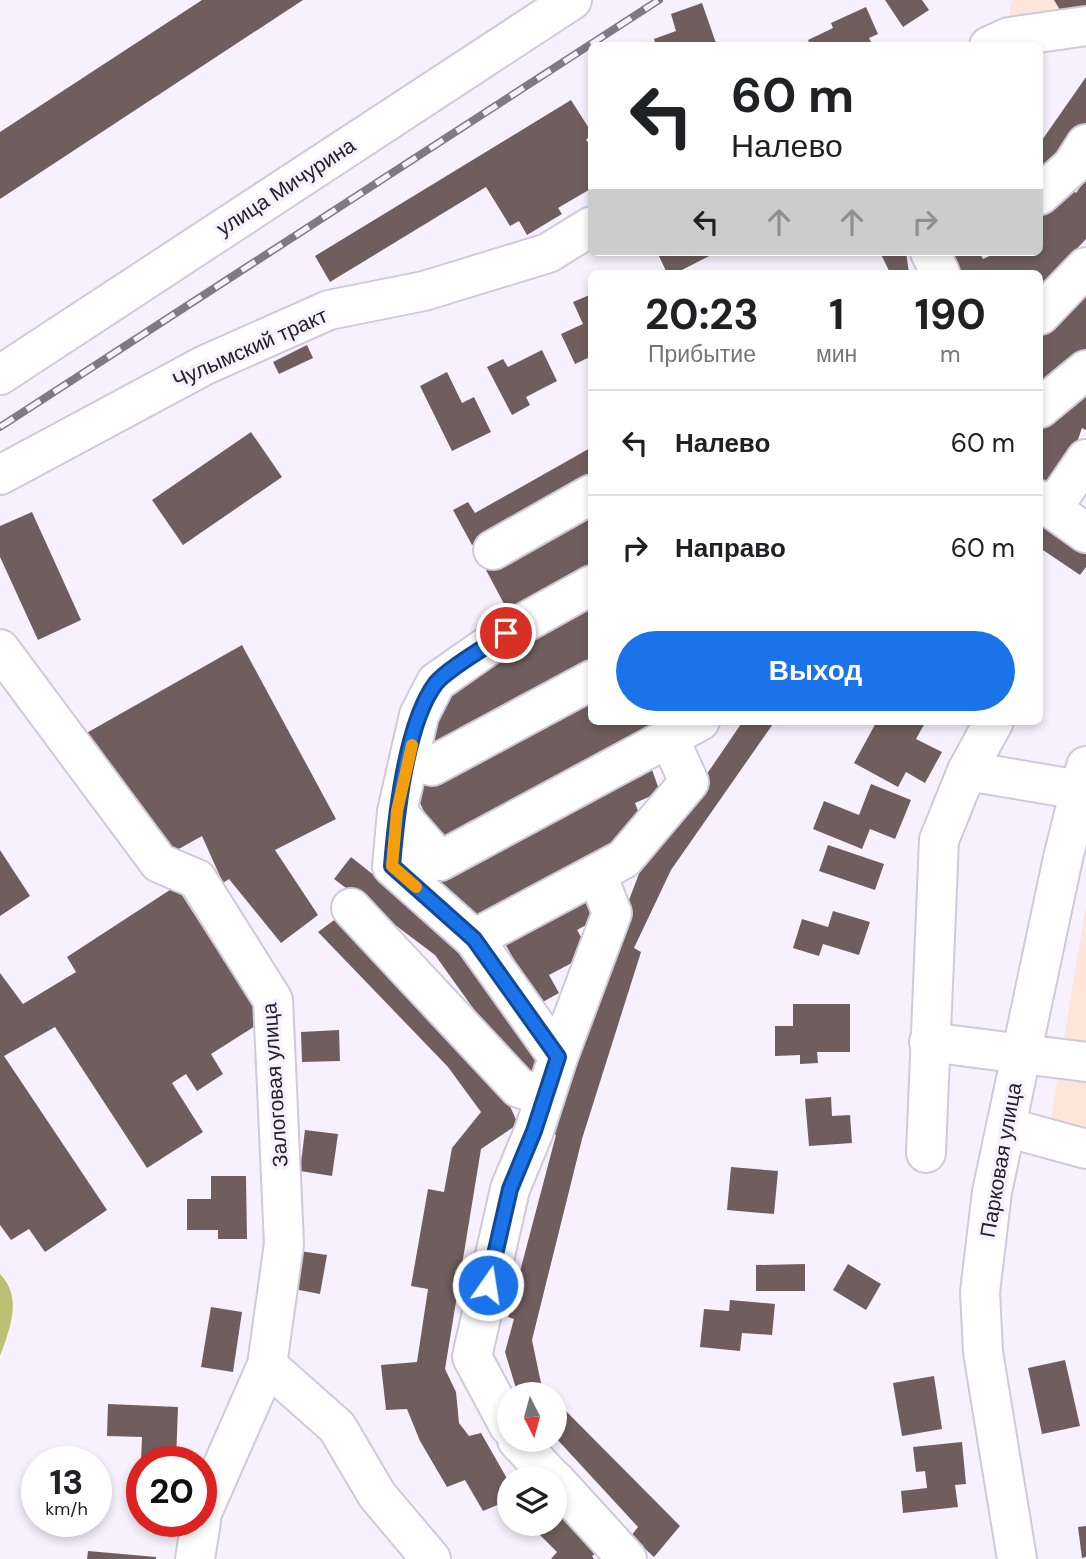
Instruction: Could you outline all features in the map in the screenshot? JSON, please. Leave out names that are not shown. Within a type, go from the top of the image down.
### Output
[{"type":"street","name":"улица Мичурина","points":[[0,375],[572,0]]},
{"type":"street","points":[[998,42],[1009,37],[1086,26]]},
{"type":"street","points":[[1043,192],[1072,166],[1086,144]]},
{"type":"street","name":"Чулымский тракт","points":[[0,475],[205,365],[329,310],[424,291],[548,253],[588,228]]},
{"type":"street","points":[[1043,312],[1086,267]]},
{"type":"street","points":[[1043,406],[1086,370]]},
{"type":"street","points":[[1086,459],[1046,504],[1086,533]]},
{"type":"street","points":[[494,550],[588,496]]},
{"type":"street","points":[[558,1057],[474,939],[392,866],[397,811],[419,715],[436,682],[506,633],[588,587]]},
{"type":"street","name":"Залоговая улица","points":[[0,649],[159,863],[197,879],[273,1000],[284,1244],[267,1365],[217,1479]]},
{"type":"street","points":[[409,760],[432,766],[588,682]]},
{"type":"street","points":[[926,1153],[939,840],[967,771],[992,725]]},
{"type":"street","points":[[397,811],[440,861],[685,729],[689,782],[624,859],[474,939]]},
{"type":"street","points":[[967,771],[1083,778]]},
{"type":"street","name":"Парковая улица","points":[[1017,1559],[983,1352],[980,1292],[992,1192],[1083,778]]},
{"type":"street","points":[[497,1404],[472,1357],[510,1189],[612,913],[597,874]]},
{"type":"street","points":[[351,908],[519,1088],[545,1096]]},
{"type":"street","points":[[929,1042],[1086,1062]]},
{"type":"street","points":[[1006,1127],[1086,1149]]},
{"type":"street","points":[[267,1365],[337,1427],[377,1495],[431,1559]]},
{"type":"street","points":[[528,1452],[542,1466]]},
{"type":"street","points":[[567,1493],[627,1559]]},
{"type":"street","points":[[195,1559],[198,1537]]},
{"type":"shaded area","points":[[1012,0],[1086,0],[1086,15],[1007,27]]},
{"type":"shaded area","points":[[1086,905],[1086,1155],[1047,1143]]},
{"type":"green space","points":[[0,1274],[7,1283],[13,1303],[0,1356]]},
{"type":"building","points":[[202,0],[303,0],[0,199],[0,132]]},
{"type":"building","points":[[885,0],[922,0],[929,10],[903,27]]},
{"type":"building","points":[[1054,0],[1086,0],[1086,8],[1066,20]]},
{"type":"building","points":[[702,3],[716,42],[655,42],[654,39],[676,31],[671,14]]},
{"type":"building","points":[[866,7],[878,34],[869,38],[871,42],[809,42],[808,40],[833,28],[831,23]]},
{"type":"building","points":[[1086,77],[1086,123],[1061,161],[1043,178],[1043,139]]},
{"type":"building","points":[[571,100],[588,127],[588,190],[558,208],[562,214],[527,235],[519,221],[510,226],[486,187],[330,282],[315,256]]},
{"type":"building","points":[[1086,179],[1086,239],[1043,285],[1043,270],[955,270],[948,256],[981,256],[983,259],[989,256],[1043,256],[1043,210],[1065,185],[1076,193]]},
{"type":"building","points":[[659,256],[709,256],[682,270],[666,270]]},
{"type":"building","points":[[882,256],[907,256],[909,270],[889,270]]},
{"type":"building","points":[[1086,289],[1086,357],[1043,392],[1043,325]]},
{"type":"building","points":[[588,296],[588,358],[575,364],[561,334],[583,324],[573,302]]},
{"type":"building","points":[[307,345],[313,358],[279,374],[273,362]]},
{"type":"building","points":[[542,350],[557,381],[526,397],[530,405],[512,415],[487,367],[503,359],[508,367]]},
{"type":"building","points":[[447,372],[462,403],[474,397],[491,432],[452,451],[420,386]]},
{"type":"building","points":[[1086,386],[1086,430],[1082,428],[1073,454],[1048,491],[1043,488],[1043,425],[1047,419],[1055,422],[1072,397]]},
{"type":"building","points":[[251,432],[282,477],[183,545],[152,500]]},
{"type":"building","points":[[588,449],[588,480],[472,545],[453,510],[468,502],[475,513]]},
{"type":"building","points":[[32,512],[81,620],[38,640],[0,557],[0,526]]},
{"type":"building","points":[[588,512],[588,572],[511,617],[486,570]]},
{"type":"building","points":[[1043,518],[1086,547],[1086,567],[1080,575],[1043,550]]},
{"type":"building","points":[[588,607],[588,665],[438,747],[426,724],[441,715],[440,691]]},
{"type":"building","points":[[242,645],[336,819],[275,850],[318,915],[281,943],[229,879],[223,883],[202,836],[166,856],[83,735]]},
{"type":"building","points":[[588,697],[588,725],[652,725],[438,840],[413,789]]},
{"type":"building","points":[[740,725],[772,725],[671,870],[634,948],[641,952],[582,1139],[532,1340],[541,1382],[514,1382],[505,1352],[514,1319],[508,1317],[556,1135],[550,1133],[613,942],[645,858],[649,859]]},
{"type":"building","points":[[875,725],[924,725],[916,739],[942,752],[925,783],[906,772],[898,787],[854,763]]},
{"type":"building","points":[[651,767],[660,792],[635,803],[644,827],[469,921],[437,884]]},
{"type":"building","points":[[871,784],[911,800],[895,839],[870,829],[862,849],[813,829],[824,801],[859,815]]},
{"type":"building","points":[[828,845],[884,864],[875,890],[819,871]]},
{"type":"building","points":[[0,850],[30,896],[0,916]]},
{"type":"building","points":[[351,857],[452,937],[546,1061],[523,1078],[435,955],[334,879]]},
{"type":"building","points":[[176,886],[263,1021],[211,1054],[223,1074],[197,1091],[186,1074],[172,1083],[203,1132],[147,1168],[55,1027],[4,1056],[107,1210],[45,1252],[29,1229],[11,1240],[0,1225],[0,973],[23,1004],[76,972],[67,957]]},
{"type":"building","points":[[584,895],[597,919],[577,930],[588,949],[583,957],[549,975],[559,993],[539,1004],[503,940]]},
{"type":"building","points":[[833,911],[870,922],[859,955],[823,944],[819,956],[793,948],[802,919],[828,927]]},
{"type":"building","points":[[341,915],[504,1093],[518,1124],[481,1149],[445,1369],[456,1392],[459,1423],[469,1436],[481,1433],[500,1466],[497,1466],[497,1505],[483,1511],[465,1480],[447,1487],[420,1441],[407,1409],[386,1410],[381,1365],[417,1362],[428,1289],[411,1286],[428,1189],[444,1192],[452,1148],[481,1112],[448,1067],[318,932]]},
{"type":"building","points":[[793,1004],[850,1004],[850,1052],[817,1052],[818,1063],[800,1064],[800,1055],[775,1056],[775,1026],[793,1026]]},
{"type":"building","points":[[339,1030],[340,1061],[302,1062],[301,1032]]},
{"type":"building","points":[[831,1097],[832,1116],[850,1115],[852,1143],[809,1146],[805,1099]]},
{"type":"building","points":[[305,1130],[338,1134],[332,1176],[300,1171]]},
{"type":"building","points":[[731,1167],[778,1171],[774,1214],[727,1210]]},
{"type":"building","points":[[211,1176],[246,1176],[247,1239],[218,1239],[218,1230],[187,1230],[187,1199],[211,1199]]},
{"type":"building","points":[[300,1251],[327,1255],[320,1294],[294,1289]]},
{"type":"building","points":[[805,1264],[805,1291],[756,1291],[756,1265]]},
{"type":"building","points":[[848,1264],[881,1284],[866,1310],[833,1290]]},
{"type":"building","points":[[730,1300],[775,1304],[772,1335],[742,1333],[740,1351],[700,1347],[704,1309],[729,1311]]},
{"type":"building","points":[[211,1307],[242,1312],[233,1372],[201,1367]]},
{"type":"building","points":[[1065,1360],[1080,1426],[1042,1434],[1028,1368]]},
{"type":"building","points":[[934,1376],[942,1429],[902,1436],[893,1383]]},
{"type":"building","points":[[108,1404],[178,1407],[177,1446],[142,1446],[142,1437],[107,1436]]},
{"type":"building","points":[[567,1412],[680,1526],[654,1557],[631,1536],[638,1527],[567,1450]]},
{"type":"building","points":[[962,1442],[966,1484],[955,1485],[958,1507],[903,1513],[901,1491],[927,1488],[925,1471],[916,1472],[913,1447]]},
{"type":"building","points":[[567,1522],[598,1552],[592,1556],[594,1559],[551,1559],[557,1552],[541,1536],[567,1536]]},
{"type":"building","points":[[1086,1526],[1086,1557],[1082,1558],[1078,1527]]},
{"type":"building","points":[[88,1551],[156,1557],[156,1559],[87,1559]]},
{"type":"railway","points":[[594,42],[659,0]]},
{"type":"railway","points":[[0,427],[588,46]]},
{"type":"slow traffic","points":[[412,745],[397,811],[392,866],[416,887]]},
{"type":"route","points":[[488,1285],[510,1189],[534,1131],[558,1057],[474,939],[392,866],[397,811],[419,715],[436,682],[506,633]]}]
